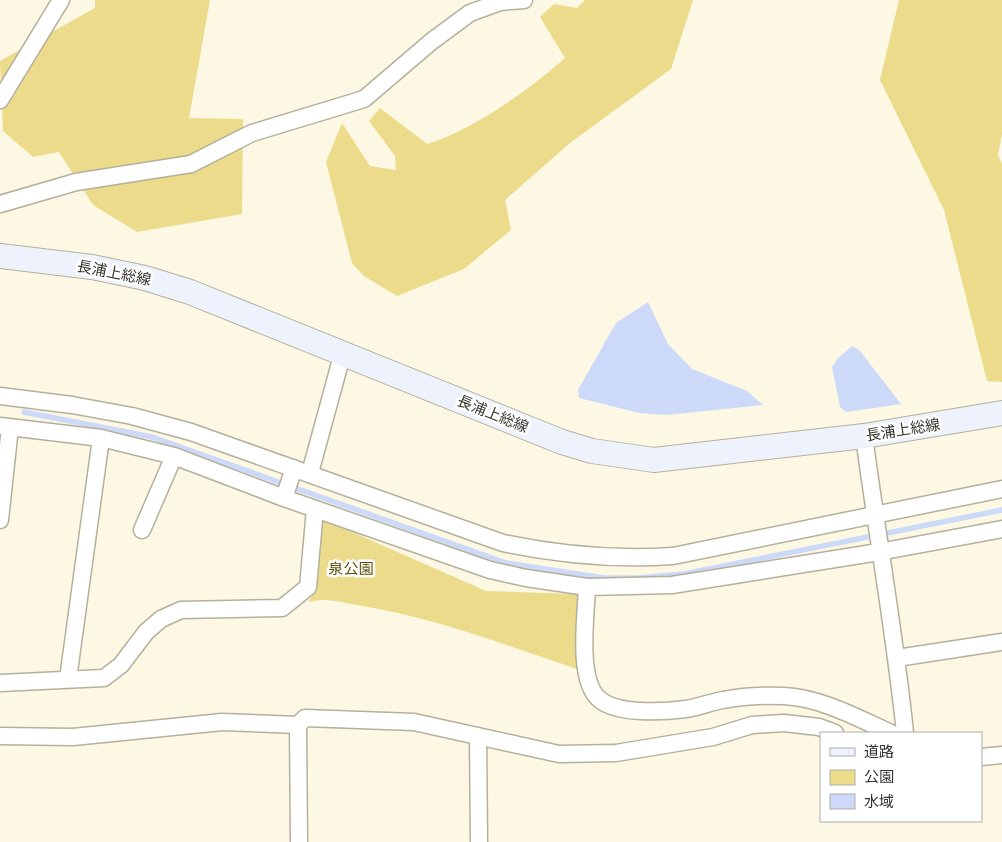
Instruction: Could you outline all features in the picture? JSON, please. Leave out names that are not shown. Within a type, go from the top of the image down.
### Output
[{"type":"main road","name":"長浦上総線","points":[[0,256],[92,268],[145,278],[190,292],[344,352],[562,442],[592,451],[654,460],[864,436],[1002,413]]},
{"type":"street","points":[[0,100],[61,0]]},
{"type":"street","points":[[0,204],[76,182],[191,164],[252,133],[364,99],[432,41],[470,13],[500,2],[524,0]]},
{"type":"street","points":[[310,473],[344,352]]},
{"type":"street","points":[[0,396],[72,405],[132,416],[191,432],[503,543],[548,552],[592,557],[631,559],[673,556],[875,521],[1002,489]]},
{"type":"street","points":[[0,520],[5,427],[101,438],[174,456],[284,498],[490,570],[526,578],[587,587],[672,585],[879,548],[1002,530]]},
{"type":"street","points":[[864,436],[879,548],[897,658],[905,732]]},
{"type":"street","points":[[68,679],[101,438]]},
{"type":"street","points":[[142,530],[174,456]]},
{"type":"street","points":[[284,498],[294,468]]},
{"type":"street","points":[[0,683],[104,678],[113,673],[146,632],[161,619],[181,610],[282,608],[308,587],[315,509]]},
{"type":"street","points":[[587,587],[585,666],[590,687],[599,699],[626,711],[686,709],[723,700],[756,696],[786,696],[829,705],[889,732]]},
{"type":"street","points":[[897,658],[1002,642]]},
{"type":"street","points":[[299,842],[298,725],[305,718],[414,722],[559,754],[616,752],[713,737],[760,724],[784,723],[819,727],[832,732]]},
{"type":"street","points":[[0,736],[73,737],[222,722],[298,725]]},
{"type":"street","points":[[478,736],[479,842]]},
{"type":"street","points":[[982,757],[1002,755]]},
{"type":"green space","points":[[95,0],[210,0],[189,118],[243,119],[242,214],[137,232],[93,205],[59,152],[33,157],[3,131],[0,61],[95,8]]},
{"type":"green space","points":[[585,0],[693,0],[671,69],[570,143],[505,200],[511,230],[464,269],[397,296],[364,276],[352,263],[326,162],[342,123],[370,166],[396,170],[395,156],[369,121],[380,108],[427,144],[463,129],[518,96],[565,58],[540,17],[554,4],[577,8]]},
{"type":"green space","points":[[899,0],[1002,0],[1002,134],[998,155],[1002,164],[1002,382],[987,381],[944,210],[880,80]]},
{"type":"green space","name":"泉公園","points":[[325,520],[486,591],[577,594],[577,669],[468,632],[385,610],[333,600],[309,602],[316,588],[318,526]]},
{"type":"water","points":[[648,302],[668,344],[692,369],[747,391],[763,405],[667,415],[639,413],[579,398],[578,390],[616,323]]},
{"type":"water","points":[[852,346],[860,351],[901,404],[846,412],[840,407],[832,367],[837,359]]},
{"type":"waterway","points":[[24,412],[152,437],[506,563],[604,578],[638,578],[684,574],[1002,510]]}]
